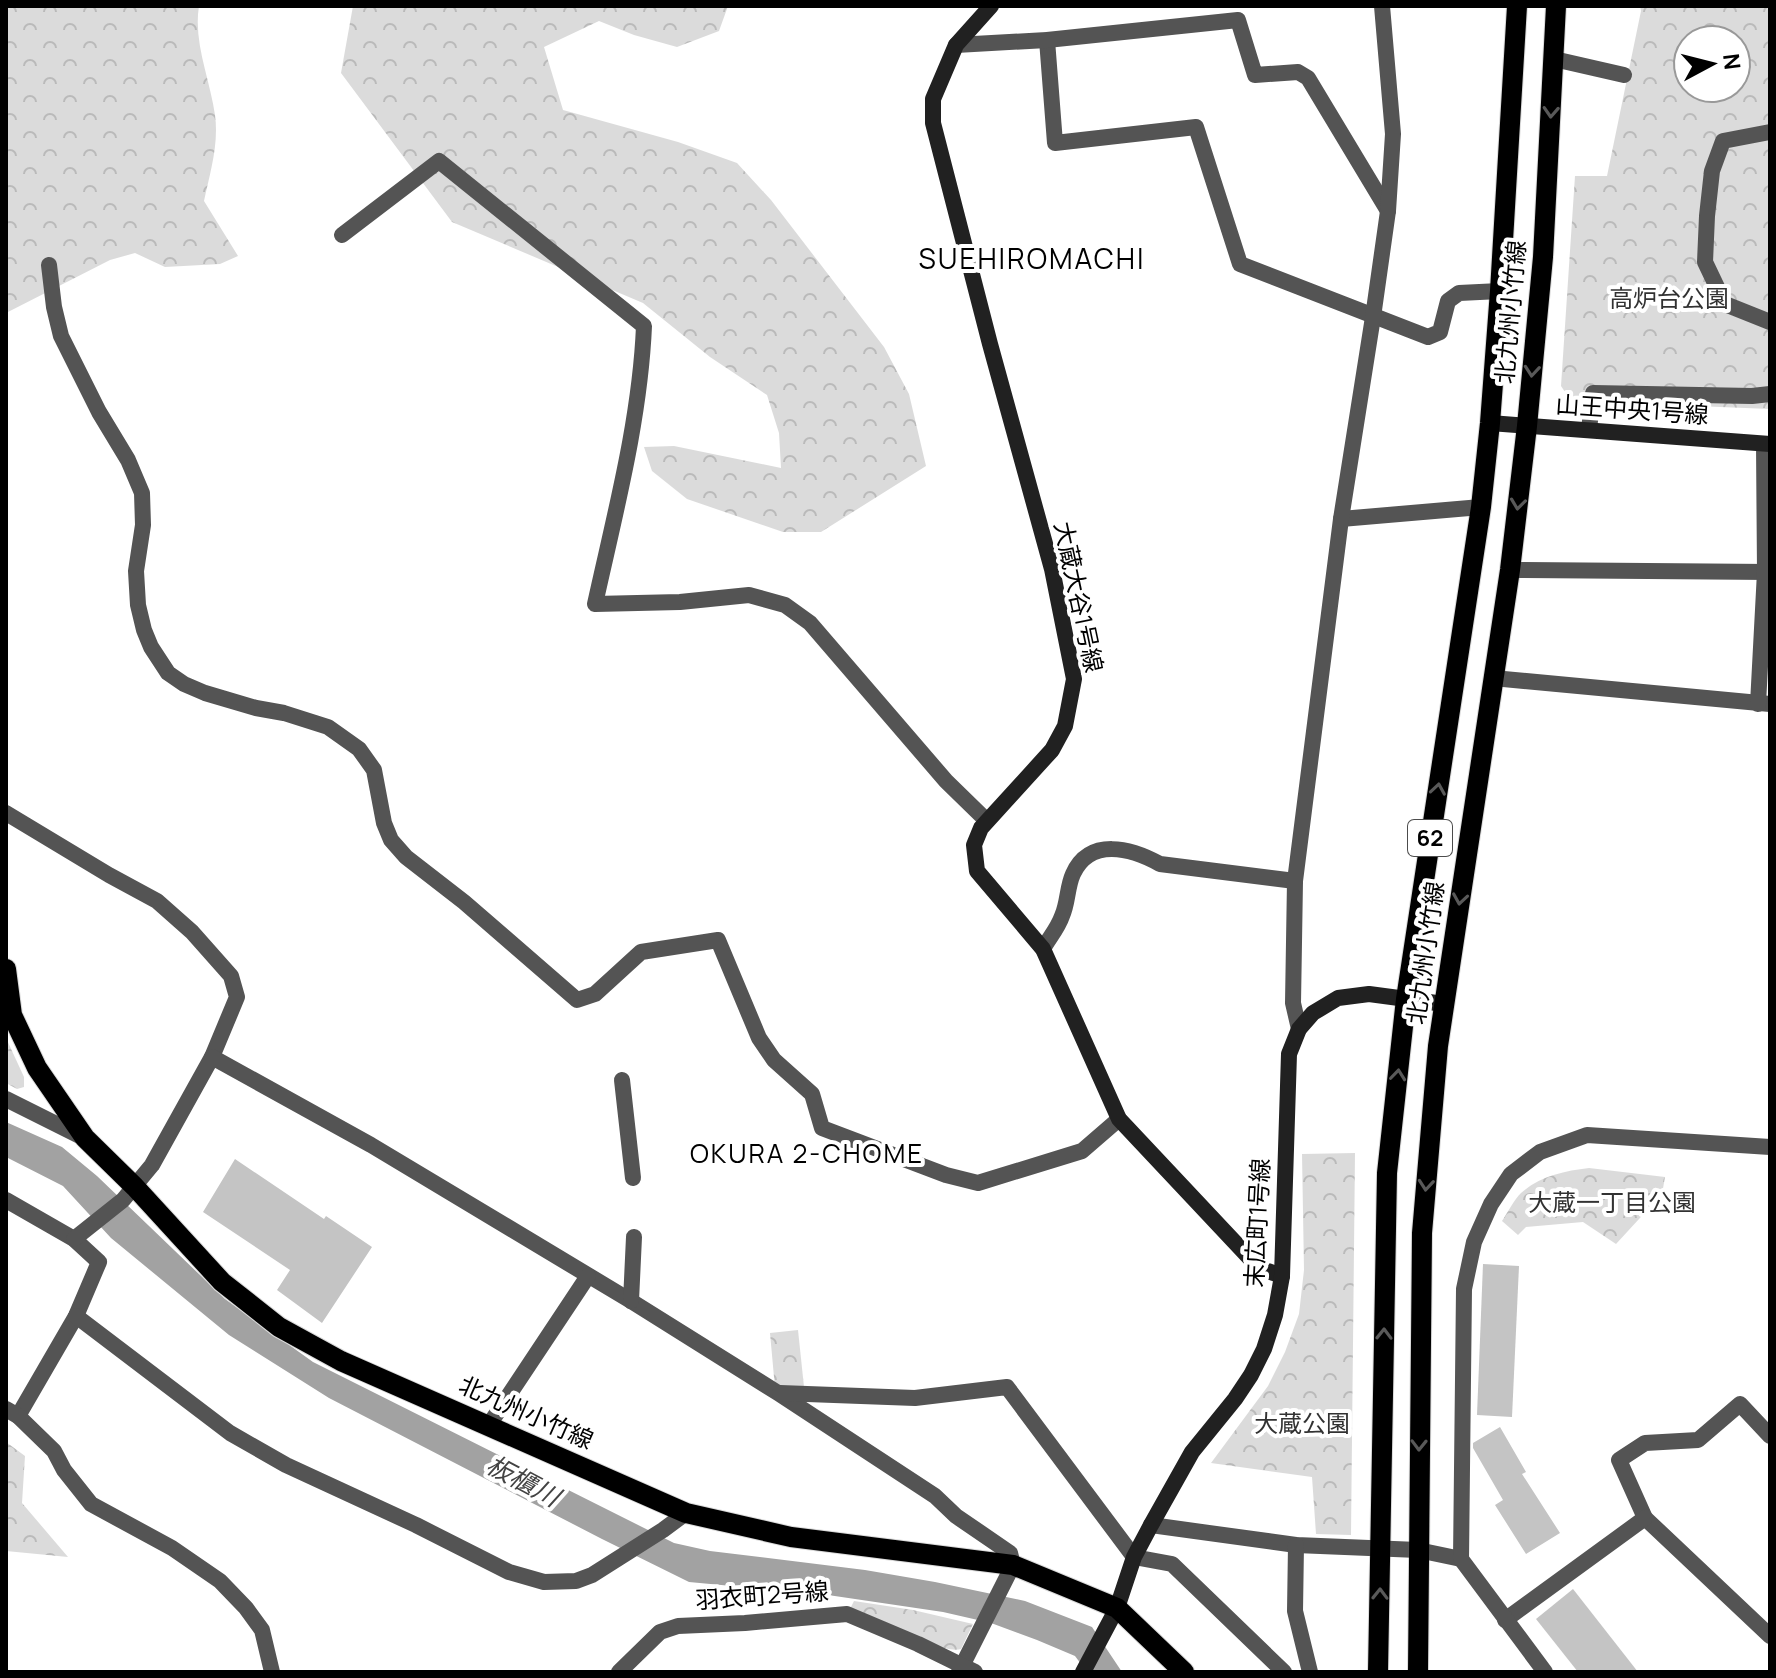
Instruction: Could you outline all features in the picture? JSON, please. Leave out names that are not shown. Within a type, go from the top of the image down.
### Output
[{"type":"main road","name":"北九州小竹線","points":[[1378,1672],[1387,1173],[1406,999],[1481,507],[1500,291],[1517,6]]},
{"type":"main road","name":"北九州小竹線","points":[[1418,1672],[1422,1233],[1438,1046],[1510,570],[1527,426],[1543,257],[1556,6]]},
{"type":"main road","name":"北九州小竹線","points":[[6,969],[12,1015],[18,1028],[37,1068],[85,1138],[129,1194],[222,1282],[279,1327],[341,1361],[686,1513],[791,1537],[1008,1574],[1117,1608],[1184,1672]]},
{"type":"street","name":"大蔵大谷1号線","points":[[991,6],[956,45],[933,99],[933,123],[1052,569],[1074,679],[1065,726],[1052,750],[981,828],[974,845],[977,871],[1043,949],[1119,1119],[1259,1268],[1282,1276]]},
{"type":"street","points":[[1299,1029],[1293,1003],[1295,881],[1341,519],[1388,211],[1393,134],[1382,6]]},
{"type":"street","points":[[956,45],[1047,40],[1238,20],[1255,75],[1298,72],[1308,78],[1388,211]]},
{"type":"street","points":[[1047,40],[1055,143],[1196,127],[1240,264],[1428,337],[1440,332],[1448,301],[1459,293],[1500,291]]},
{"type":"street","points":[[1554,59],[1624,75]]},
{"type":"street","points":[[1770,132],[1723,141],[1712,171],[1705,262],[1725,304],[1770,322]]},
{"type":"street","points":[[342,235],[439,161],[644,326],[642,364],[624,470],[595,604],[680,602],[749,595],[785,605],[810,623],[946,781],[987,821]]},
{"type":"street","points":[[49,265],[61,336],[99,412],[128,460],[142,493],[143,525],[136,571],[138,605],[151,647],[168,673],[205,693],[328,727],[359,749],[374,770],[384,823],[391,840],[406,857],[464,902],[577,1000],[595,994],[641,952],[718,940],[759,1038],[774,1060],[812,1094],[822,1128],[946,1175],[978,1183],[1082,1151],[1119,1119]]},
{"type":"street","points":[[1589,430],[1593,393],[1770,394]]},
{"type":"street","name":"山王中央1号線","points":[[1490,423],[1767,444]]},
{"type":"street","points":[[1493,678],[1764,704],[1768,572],[1767,444]]},
{"type":"street","points":[[1341,519],[1481,507]]},
{"type":"street","points":[[1510,570],[1768,572]]},
{"type":"street","points":[[6,813],[157,901],[192,932],[231,976],[237,997],[212,1057],[152,1165],[129,1194],[74,1239]]},
{"type":"street","points":[[1043,949],[1062,917],[1072,877],[1080,862],[1098,851],[1118,849],[1142,855],[1160,864],[1295,881]]},
{"type":"street","points":[[1299,1029],[1313,1013],[1338,998],[1369,994],[1444,1004]]},
{"type":"street","name":"末広町1号線","points":[[1083,1672],[1117,1608],[1134,1557],[1151,1525],[1192,1452],[1235,1399],[1264,1349],[1275,1315],[1282,1276],[1289,1054],[1299,1029]]},
{"type":"street","points":[[212,1057],[371,1145],[631,1301],[935,1496],[956,1516],[1010,1553],[1008,1574],[974,1642],[965,1670]]},
{"type":"street","points":[[622,1080],[633,1178]]},
{"type":"street","points":[[6,1099],[85,1138]]},
{"type":"street","points":[[1545,1672],[1461,1559],[1464,1289],[1474,1242],[1491,1204],[1511,1174],[1540,1152],[1587,1135],[1770,1147]]},
{"type":"street","points":[[6,1200],[74,1239],[99,1262],[76,1316],[12,1412],[54,1451],[64,1470],[91,1504],[172,1548],[220,1581],[262,1630],[272,1672]]},
{"type":"street","points":[[631,1301],[634,1237]]},
{"type":"street","points":[[489,1425],[588,1276]]},
{"type":"street","points":[[76,1316],[230,1433],[286,1465],[509,1572],[544,1582],[576,1581],[592,1575],[686,1513]]},
{"type":"street","points":[[778,1393],[915,1398],[1007,1387],[1134,1557],[1172,1564],[1284,1672]]},
{"type":"street","points":[[1770,1436],[1740,1404],[1698,1440],[1645,1443],[1619,1460],[1645,1518],[1770,1636]]},
{"type":"street","points":[[1505,1620],[1645,1518]]},
{"type":"street","points":[[1151,1525],[1296,1545],[1418,1550],[1461,1559]]},
{"type":"street","points":[[1296,1545],[1295,1611],[1310,1672]]},
{"type":"street","name":"羽衣町2号線","points":[[619,1672],[660,1632],[678,1626],[847,1614],[918,1644],[965,1670]]},
{"type":"green space","points":[[6,6],[199,6],[198,33],[216,126],[204,201],[238,256],[220,264],[165,267],[135,253],[110,260],[6,313]]},
{"type":"green space","points":[[353,6],[728,6],[719,31],[677,47],[599,21],[544,47],[563,110],[678,142],[737,163],[771,200],[884,347],[909,394],[926,466],[821,532],[783,532],[687,499],[652,471],[644,447],[674,446],[781,468],[779,433],[767,395],[710,357],[643,303],[452,222],[341,73]]},
{"type":"green space","name":"高炉台公園","points":[[1640,6],[1770,6],[1770,409],[1571,401],[1561,386],[1575,176],[1607,176]]},
{"type":"green space","points":[[6,1038],[24,1077],[24,1087],[17,1089],[6,1083]]},
{"type":"green space","name":"大蔵公園","points":[[1355,1153],[1351,1535],[1316,1534],[1312,1477],[1211,1463],[1268,1386],[1299,1314],[1304,1270],[1302,1154]]},
{"type":"green space","name":"大蔵一丁目公園","points":[[1589,1168],[1665,1177],[1662,1194],[1616,1244],[1583,1222],[1526,1227],[1518,1235],[1502,1221],[1518,1196],[1536,1182]]},
{"type":"green space","points":[[798,1330],[804,1387],[775,1388],[770,1333]]},
{"type":"green space","points":[[6,1442],[25,1456],[22,1503],[68,1557],[6,1551]]},
{"type":"green space","points":[[854,1601],[973,1624],[961,1649],[938,1647],[850,1609]]},
{"type":"water","name":"板櫃川","points":[[6,1122],[62,1147],[97,1176],[225,1299],[313,1362],[674,1543],[710,1551],[865,1570],[1025,1601],[1092,1627],[1122,1672],[1087,1672],[1075,1656],[1037,1640],[991,1623],[943,1612],[828,1595],[689,1582],[329,1398],[229,1335],[111,1238],[63,1186],[6,1157]]},
{"type":"building","points":[[235,1159],[372,1247],[322,1323],[277,1290],[290,1270],[203,1212]]},
{"type":"building","points":[[1483,1264],[1519,1266],[1512,1417],[1477,1415]]},
{"type":"building","points":[[1500,1427],[1526,1472],[1522,1474],[1560,1533],[1526,1554],[1495,1505],[1503,1500],[1473,1448],[1473,1443]]},
{"type":"building","points":[[1573,1589],[1638,1672],[1578,1672],[1536,1619]]},
{"type":"district","name":"SUEHIROMACHI","points":[[1032,259]]},
{"type":"district","name":"OKURA 2-CHOME","points":[[807,1154]]}]
